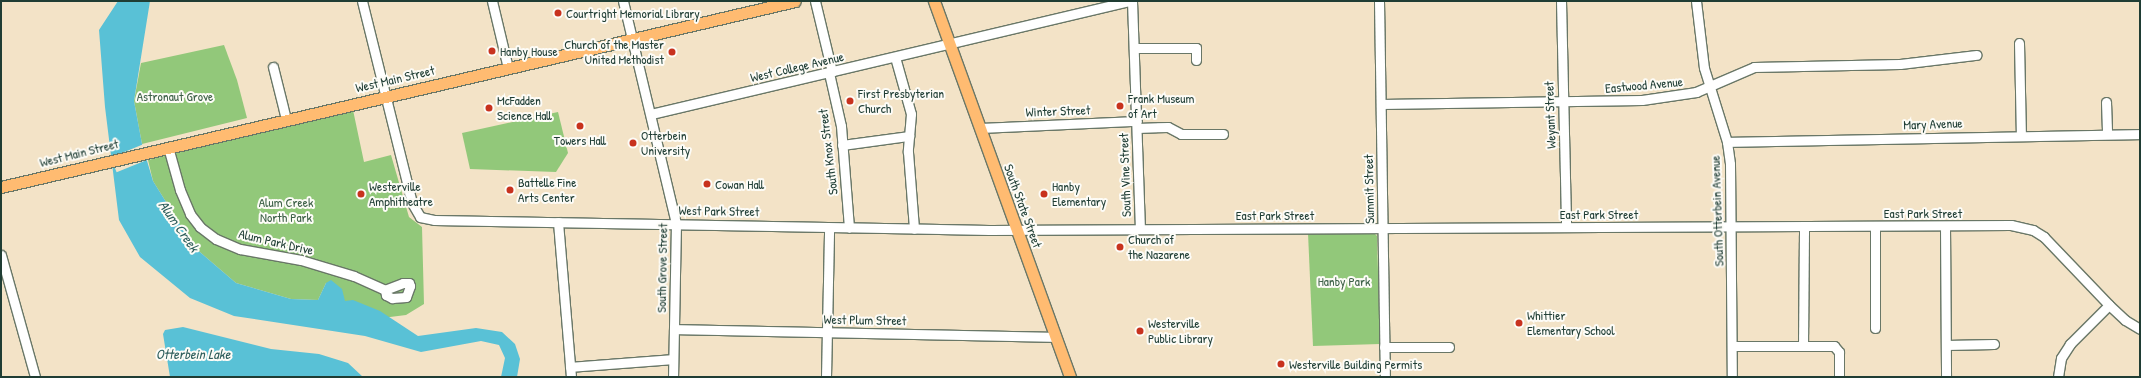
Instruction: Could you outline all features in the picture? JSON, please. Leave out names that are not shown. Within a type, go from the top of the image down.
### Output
[{"type":"main road","name":"West Main Street","points":[[1,186],[795,1]]},
{"type":"main road","name":"South State Street","points":[[934,1],[1070,377]]},
{"type":"street","points":[[362,1],[385,96]]},
{"type":"street","points":[[492,1],[508,68]]},
{"type":"street","name":"South Grove Street","points":[[623,1],[676,223],[673,377]]},
{"type":"street","name":"South Knox Street","points":[[815,1],[841,126],[848,228]]},
{"type":"street","name":"West College Avenue","points":[[651,114],[1129,1]]},
{"type":"street","name":"South Vine Street","points":[[1132,1],[1140,228]]},
{"type":"street","name":"Summit Street","points":[[1379,1],[1385,377]]},
{"type":"street","name":"Weyant Street","points":[[1561,1],[1562,102],[1566,228]]},
{"type":"street","name":"South Otterbein Avenue","points":[[1696,1],[1699,43],[1710,87],[1727,142],[1732,227],[1732,377]]},
{"type":"street","points":[[2019,43],[2021,135]]},
{"type":"street","points":[[1134,48],[1196,48],[1196,60]]},
{"type":"street","name":"Eastwood Avenue","points":[[1381,104],[1562,102],[1675,97],[1710,87],[1748,70],[1765,66],[1900,64],[1976,55]]},
{"type":"street","points":[[895,57],[910,102],[908,152],[914,229]]},
{"type":"street","points":[[273,67],[286,119]]},
{"type":"street","name":"West Park Street","points":[[385,96],[412,203],[420,218],[558,222],[676,223],[829,228],[1017,230]]},
{"type":"street","points":[[2106,102],[2107,134]]},
{"type":"street","name":"Winter Street","points":[[980,128],[1137,124],[1168,127],[1181,134],[1223,134]]},
{"type":"street","name":"Mary Avenue","points":[[1727,142],[2021,135],[2140,134]]},
{"type":"street","points":[[842,145],[909,136]]},
{"type":"street","name":"Alum Park Drive","points":[[164,148],[190,214],[200,227],[216,239],[240,249],[302,260],[354,276],[385,290]]},
{"type":"street","points":[[558,222],[571,377]]},
{"type":"street","name":"East Park Street","points":[[1017,230],[1140,228],[1566,228],[2011,225],[2033,230],[2054,246],[2109,305],[2125,320],[2140,329]]},
{"type":"street","points":[[1875,226],[1875,328]]},
{"type":"street","points":[[1945,226],[1946,377]]},
{"type":"street","points":[[1803,346],[1804,227]]},
{"type":"street","points":[[826,377],[829,228]]},
{"type":"street","points":[[1,255],[36,377]]},
{"type":"street","points":[[2058,377],[2061,358],[2070,344],[2109,305]]},
{"type":"street","name":"West Plum Street","points":[[674,329],[1056,337]]},
{"type":"street","points":[[1946,345],[1994,344]]},
{"type":"street","points":[[1732,346],[1830,345],[1837,348],[1839,377]]},
{"type":"street","points":[[1384,347],[1449,347]]},
{"type":"street","points":[[570,367],[673,359]]},
{"type":"green space","name":"Astronaut Grove","points":[[224,45],[237,80],[247,118],[142,144],[134,101],[141,63]]},
{"type":"green space","name":"Alum Creek North Park","points":[[353,110],[364,162],[391,155],[409,217],[422,227],[424,304],[406,315],[358,321],[326,283],[318,300],[291,299],[236,283],[194,247],[153,181],[148,160]]},
{"type":"green space","points":[[558,112],[568,153],[556,172],[470,169],[462,133]]},
{"type":"green space","name":"Hanby Park","points":[[1308,233],[1374,233],[1377,236],[1380,344],[1313,346]]},
{"type":"water","name":"Alum Creek","points":[[118,1],[150,1],[134,101],[142,144],[153,181],[194,247],[236,283],[291,299],[318,300],[326,283],[331,280],[342,289],[345,301],[353,300],[380,311],[418,336],[476,328],[502,332],[515,344],[520,359],[517,377],[501,377],[505,358],[499,345],[481,341],[421,352],[365,336],[234,316],[190,298],[140,257],[119,220],[105,107],[99,30]]},
{"type":"water","name":"Otterbein Lake","points":[[183,327],[271,349],[319,354],[348,363],[363,377],[170,377],[163,334],[165,330]]},
{"type":"pier","points":[[144,144],[150,159],[117,172],[111,157]]},
{"type":"place","name":"Courtright Memorial Library","points":[[558,13]]},
{"type":"place","name":"Hanby House","points":[[492,51]]},
{"type":"place","name":"Church of the Master United Methodist","points":[[672,52]]},
{"type":"place","name":"First Presbyterian Church","points":[[850,101]]},
{"type":"place","name":"Frank Museum of Art","points":[[1120,106]]},
{"type":"place","name":"McFadden Science Hall","points":[[489,108]]},
{"type":"place","name":"Towers Hall","points":[[580,126]]},
{"type":"place","name":"Otterbein University","points":[[633,143]]},
{"type":"place","name":"Cowan Hall","points":[[707,184]]},
{"type":"place","name":"Battelle Fine Arts Center","points":[[510,190]]},
{"type":"place","name":"Westerville Amphitheatre","points":[[361,194]]},
{"type":"place","name":"Hanby Elementary","points":[[1044,194]]},
{"type":"place","name":"Church of the Nazarene","points":[[1120,247]]},
{"type":"place","name":"Whittier Elementary School","points":[[1519,323]]},
{"type":"place","name":"Westerville Public Library","points":[[1140,331]]},
{"type":"place","name":"Westerville Building Permits","points":[[1281,364]]}]
